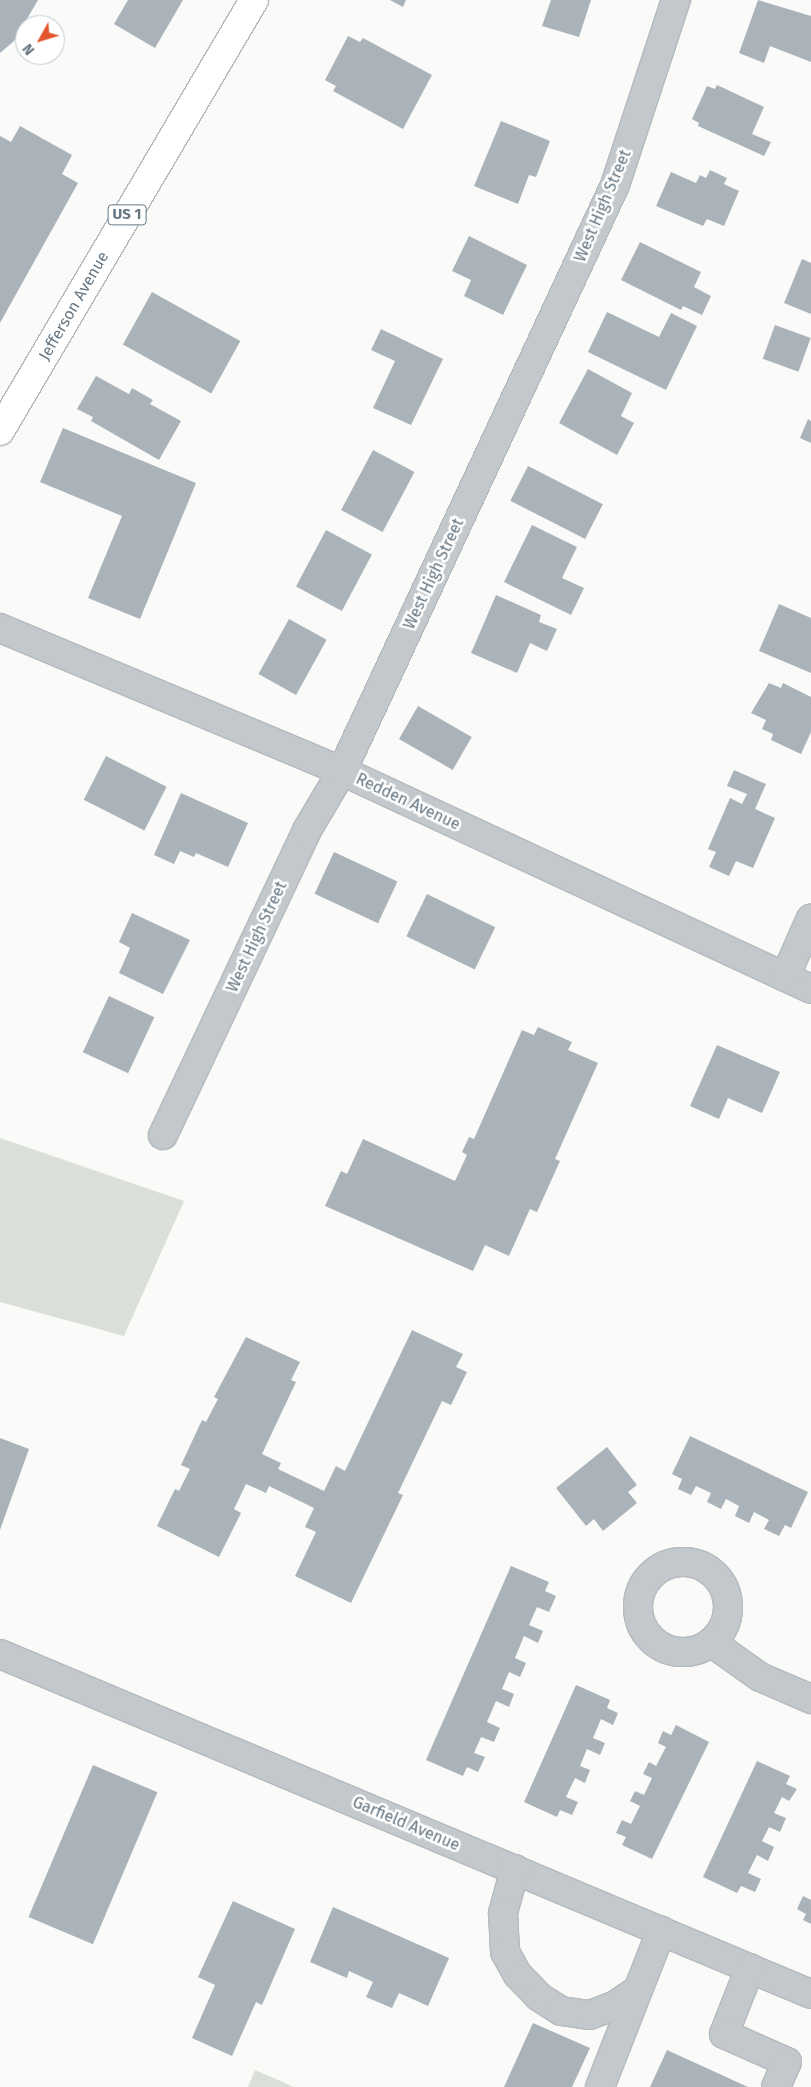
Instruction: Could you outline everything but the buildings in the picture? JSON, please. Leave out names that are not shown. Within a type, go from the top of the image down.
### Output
[{"type":"main road","name":"Jefferson Avenue","points":[[0,431],[254,0]]},
{"type":"street","name":"West High Street","points":[[163,1134],[307,830],[342,772],[615,185],[676,0]]},
{"type":"street","name":"Redden Avenue","points":[[0,628],[342,772],[811,989]]},
{"type":"street","points":[[785,977],[811,918]]},
{"type":"street","points":[[712,1643],[760,1677],[811,1699]]},
{"type":"street","name":"Garfield Avenue","points":[[0,1654],[811,1994]]},
{"type":"street","points":[[514,1869],[503,1913],[504,1952],[518,1975],[539,1997],[561,2011],[590,2015],[614,2006],[636,1991]]},
{"type":"street","points":[[600,2087],[661,1931]]},
{"type":"street","points":[[750,1968],[724,2034],[786,2062],[776,2087]]},
{"type":"shaded area","points":[[0,1138],[184,1201],[124,1336],[0,1302]]},
{"type":"shaded area","points":[[255,2070],[294,2087],[248,2087]]}]
